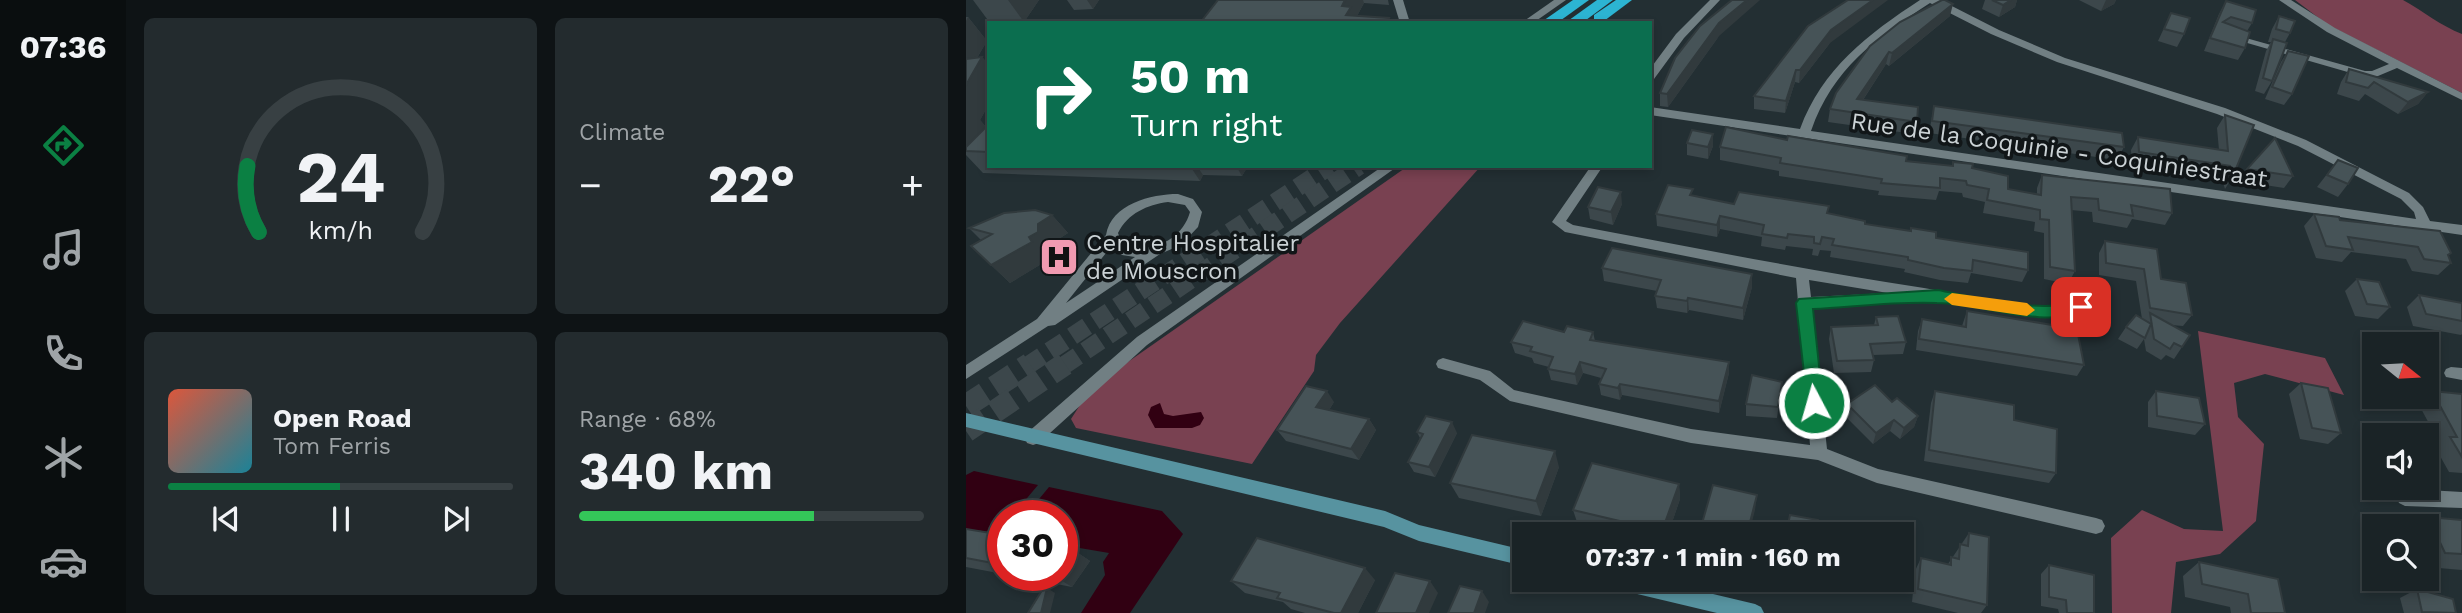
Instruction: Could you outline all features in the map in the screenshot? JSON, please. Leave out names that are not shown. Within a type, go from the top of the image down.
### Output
[{"type":"highway","points":[[1550,21],[1582,0]]},
{"type":"highway","points":[[1575,21],[1606,0]]},
{"type":"highway","points":[[1596,21],[1625,0]]},
{"type":"main road","points":[[966,420],[1033,438],[1385,519],[1419,533],[1512,555]]},
{"type":"main road","points":[[1667,592],[1755,613]]},
{"type":"street","points":[[1398,0],[1404,21]]},
{"type":"street","points":[[1529,21],[1561,0]]},
{"type":"street","points":[[1652,74],[1679,36],[1715,0]]},
{"type":"street","points":[[1804,134],[1823,89],[1856,48],[1930,0],[2061,60],[2221,111],[2302,143],[2405,196],[2423,219]]},
{"type":"street","points":[[2284,0],[2331,30],[2399,62],[2462,97]]},
{"type":"street","points":[[2224,35],[2365,74],[2374,74],[2399,62]]},
{"type":"street","name":"Rue de la Coquinie - Coquiniestraat","points":[[1652,111],[2423,219],[2462,230]]},
{"type":"street","points":[[1033,438],[1142,341],[1389,168]]},
{"type":"street","points":[[1596,168],[1558,222],[1570,229],[1802,274],[2009,309],[2071,310],[2081,307]]},
{"type":"street","points":[[970,372],[1072,299],[1177,241],[1191,227],[1196,212],[1189,202],[1164,198],[1139,205],[1121,218],[1112,237],[1097,252],[1072,299]]},
{"type":"street","points":[[1112,237],[1116,247],[1126,252],[1155,251]]},
{"type":"street","points":[[1802,274],[1819,453]]},
{"type":"street","points":[[1804,303],[1938,296]]},
{"type":"street","points":[[1443,364],[1485,375],[1510,395],[1691,436],[1819,453],[1877,476],[2096,526]]},
{"type":"street","points":[[2439,499],[2462,500]]},
{"type":"shaded area","points":[[2295,0],[2403,0],[2462,34],[2462,93],[2328,25]]},
{"type":"shaded area","points":[[1405,168],[1479,168],[1340,323],[1316,355],[1314,371],[1252,464],[1076,428],[1071,419],[1080,405],[1115,371]]},
{"type":"shaded area","points":[[2198,331],[2325,358],[2344,395],[2265,374],[2234,383],[2238,417],[2264,444],[2256,521],[2220,554],[2176,562],[2171,613],[2112,613],[2111,538],[2142,510],[2184,529],[2223,531]]},
{"type":"shaded area","points":[[1160,403],[1164,414],[1173,416],[1201,412],[1204,418],[1200,425],[1192,428],[1155,428],[1148,415],[1151,407]]},
{"type":"shaded area","points":[[974,471],[1038,485],[1025,500],[987,500],[987,532],[975,530],[966,533],[966,475]]},
{"type":"shaded area","points":[[1049,487],[1162,511],[1183,534],[1130,613],[1081,613],[1105,575],[1103,562],[1109,553],[1078,548],[1078,500],[1038,500]]},
{"type":"building","points":[[1218,0],[1345,0],[1342,6],[1351,7],[1346,15],[1389,18],[1388,21],[1202,21]]},
{"type":"building","points":[[1732,0],[1747,0],[1719,23],[1667,94],[1660,93],[1675,58],[1700,26]]},
{"type":"building","points":[[1848,0],[1873,0],[1831,30],[1800,70],[1796,70],[1786,101],[1754,96],[1808,26]]},
{"type":"building","points":[[1942,0],[1953,4],[1892,53],[1889,52],[1857,99],[1918,107],[1917,122],[1830,109],[1836,93],[1870,46],[1900,22]]},
{"type":"building","points":[[1992,0],[2011,0],[2003,5]]},
{"type":"building","points":[[2226,1],[2256,10],[2252,23],[2231,17],[2223,22],[2250,32],[2245,48],[2210,38]]},
{"type":"building","points":[[2171,13],[2190,18],[2184,34],[2164,29]]},
{"type":"building","points":[[2279,16],[2295,21],[2290,33],[2276,29]]},
{"type":"building","points":[[2273,39],[2287,43],[2272,81],[2263,78]]},
{"type":"building","points":[[2288,51],[2309,56],[2292,94],[2272,87]]},
{"type":"building","points":[[982,57],[966,85],[966,59]]},
{"type":"building","points":[[2349,69],[2428,92],[2408,102],[2374,82],[2368,88],[2346,82]]},
{"type":"building","points":[[1934,106],[2122,133],[2124,147],[1932,121]]},
{"type":"building","points":[[2225,115],[2254,125],[2233,176],[2230,166],[2139,152],[2138,137],[2228,151]]},
{"type":"building","points":[[987,126],[987,152],[966,151],[966,147]]},
{"type":"building","points":[[1726,127],[1787,140],[1788,136],[1907,156],[1906,161],[1953,166],[1953,162],[1973,164],[1972,168],[2008,176],[2008,189],[2041,195],[2042,175],[2170,189],[2172,213],[2131,205],[2133,216],[2099,210],[2098,199],[2071,197],[2075,271],[2050,267],[2049,220],[2040,219],[2040,210],[1987,200],[1989,189],[1967,185],[1966,181],[1940,178],[1940,188],[1881,183],[1882,179],[1780,163],[1781,158],[1720,147]]},
{"type":"building","points":[[1692,130],[1713,134],[1708,147],[1687,143]]},
{"type":"building","points":[[2275,138],[2293,176],[2247,169]]},
{"type":"building","points":[[2338,160],[2358,168],[2348,184],[2327,175]]},
{"type":"building","points":[[1668,185],[1693,189],[1690,195],[1734,204],[1739,192],[1829,206],[1827,213],[1865,221],[1865,224],[1936,232],[1936,238],[2028,252],[2028,270],[1973,260],[1972,271],[1944,268],[1908,260],[1908,257],[1832,245],[1834,239],[1822,237],[1820,244],[1814,243],[1814,237],[1788,234],[1787,238],[1762,234],[1764,225],[1720,216],[1717,225],[1656,214]]},
{"type":"building","points":[[1598,187],[1621,192],[1611,212],[1588,207]]},
{"type":"building","points":[[1035,210],[1052,215],[1038,224],[1038,232],[1029,237],[1032,242],[991,265],[971,246],[992,234],[969,228],[1004,213]]},
{"type":"building","points":[[2314,214],[2339,217],[2340,220],[2440,231],[2451,253],[2448,255],[2451,263],[2424,259],[2418,247],[2348,237],[2353,250],[2326,246]]},
{"type":"building","points":[[2105,241],[2157,249],[2161,279],[2186,283],[2192,315],[2150,308],[2144,269],[2106,263]]},
{"type":"building","points":[[1612,248],[1752,274],[1743,308],[1688,298],[1687,301],[1655,296],[1661,280],[1602,268]]},
{"type":"building","points":[[2357,279],[2379,282],[2390,307],[2367,304]]},
{"type":"building","points":[[2419,295],[2462,303],[2462,321],[2426,314]]},
{"type":"building","points":[[1967,311],[2077,329],[2084,365],[1919,339],[1922,319],[1966,327]]},
{"type":"building","points":[[2150,313],[2190,335],[2182,347],[2174,343],[2170,349],[2154,339]]},
{"type":"building","points":[[2136,315],[2151,324],[2145,338],[2126,327]]},
{"type":"building","points":[[1898,316],[1906,342],[1870,344],[1874,360],[1837,361],[1831,327],[1878,325],[1876,317]]},
{"type":"building","points":[[1523,321],[1564,332],[1567,326],[1593,332],[1590,340],[1729,362],[1719,401],[1620,384],[1618,388],[1599,384],[1606,369],[1580,362],[1575,374],[1548,369],[1553,357],[1530,351],[1532,347],[1511,342]]},
{"type":"building","points":[[1752,375],[1782,382],[1778,407],[1746,404]]},
{"type":"building","points":[[2301,383],[2328,388],[2341,433],[2312,428]]},
{"type":"building","points":[[1875,385],[1892,402],[1897,398],[1918,416],[1904,428],[1894,420],[1876,433],[1847,404]]},
{"type":"building","points":[[1306,386],[1327,391],[1316,407],[1369,419],[1351,449],[1277,430]]},
{"type":"building","points":[[1935,391],[2014,405],[2014,420],[2057,429],[2056,473],[1929,450]]},
{"type":"building","points":[[2156,391],[2199,398],[2205,424],[2157,416]]},
{"type":"building","points":[[2440,392],[2462,394],[2462,457],[2450,437],[2457,437],[2440,406]]},
{"type":"building","points":[[1426,416],[1452,422],[1429,467],[1408,462],[1423,434],[1417,432]]},
{"type":"building","points":[[1472,435],[1555,451],[1536,501],[1450,483]]},
{"type":"building","points":[[1592,463],[1679,484],[1665,522],[1624,522],[1573,510]]},
{"type":"building","points":[[1713,485],[1757,495],[1750,522],[1702,522]]},
{"type":"building","points":[[1790,515],[1818,520],[1818,522],[1789,522]]},
{"type":"building","points":[[2439,518],[2462,520],[2462,554],[2445,553],[2439,540]]},
{"type":"building","points":[[966,529],[987,532],[987,562],[966,558]]},
{"type":"building","points":[[1969,533],[1989,537],[1987,605],[1918,589],[1921,558],[1951,565],[1951,557],[1959,559],[1960,544],[1968,546]]},
{"type":"building","points":[[1257,538],[1365,568],[1341,613],[1277,598],[1280,593],[1231,581]]},
{"type":"building","points":[[2199,562],[2278,579],[2285,613],[2251,613],[2248,594],[2202,584]]},
{"type":"building","points":[[2049,565],[2094,575],[2094,613],[2067,613],[2066,600],[2049,597]]},
{"type":"building","points":[[1395,573],[1430,581],[1416,613],[1376,613]]},
{"type":"building","points":[[1460,586],[1482,591],[1474,613],[1448,613]]},
{"type":"building","points":[[1042,591],[1046,591],[1041,613],[1028,613]]},
{"type":"building","points":[[2417,591],[2453,599],[2456,613],[2422,612]]},
{"type":"tunnel","points":[[1027,366],[1327,168]]},
{"type":"tunnel","points":[[1063,366],[1356,168]]},
{"type":"tunnel","points":[[966,406],[1030,364]]},
{"type":"tunnel","points":[[966,431],[1065,364]]},
{"type":"slow traffic","points":[[1952,299],[2027,310]]},
{"type":"place","name":"Centre Hospitalier de Mouscron","points":[[1059,257]]},
{"type":"route","points":[[1814,403],[1804,303],[1938,296],[2009,309],[2071,310],[2081,307]]}]
